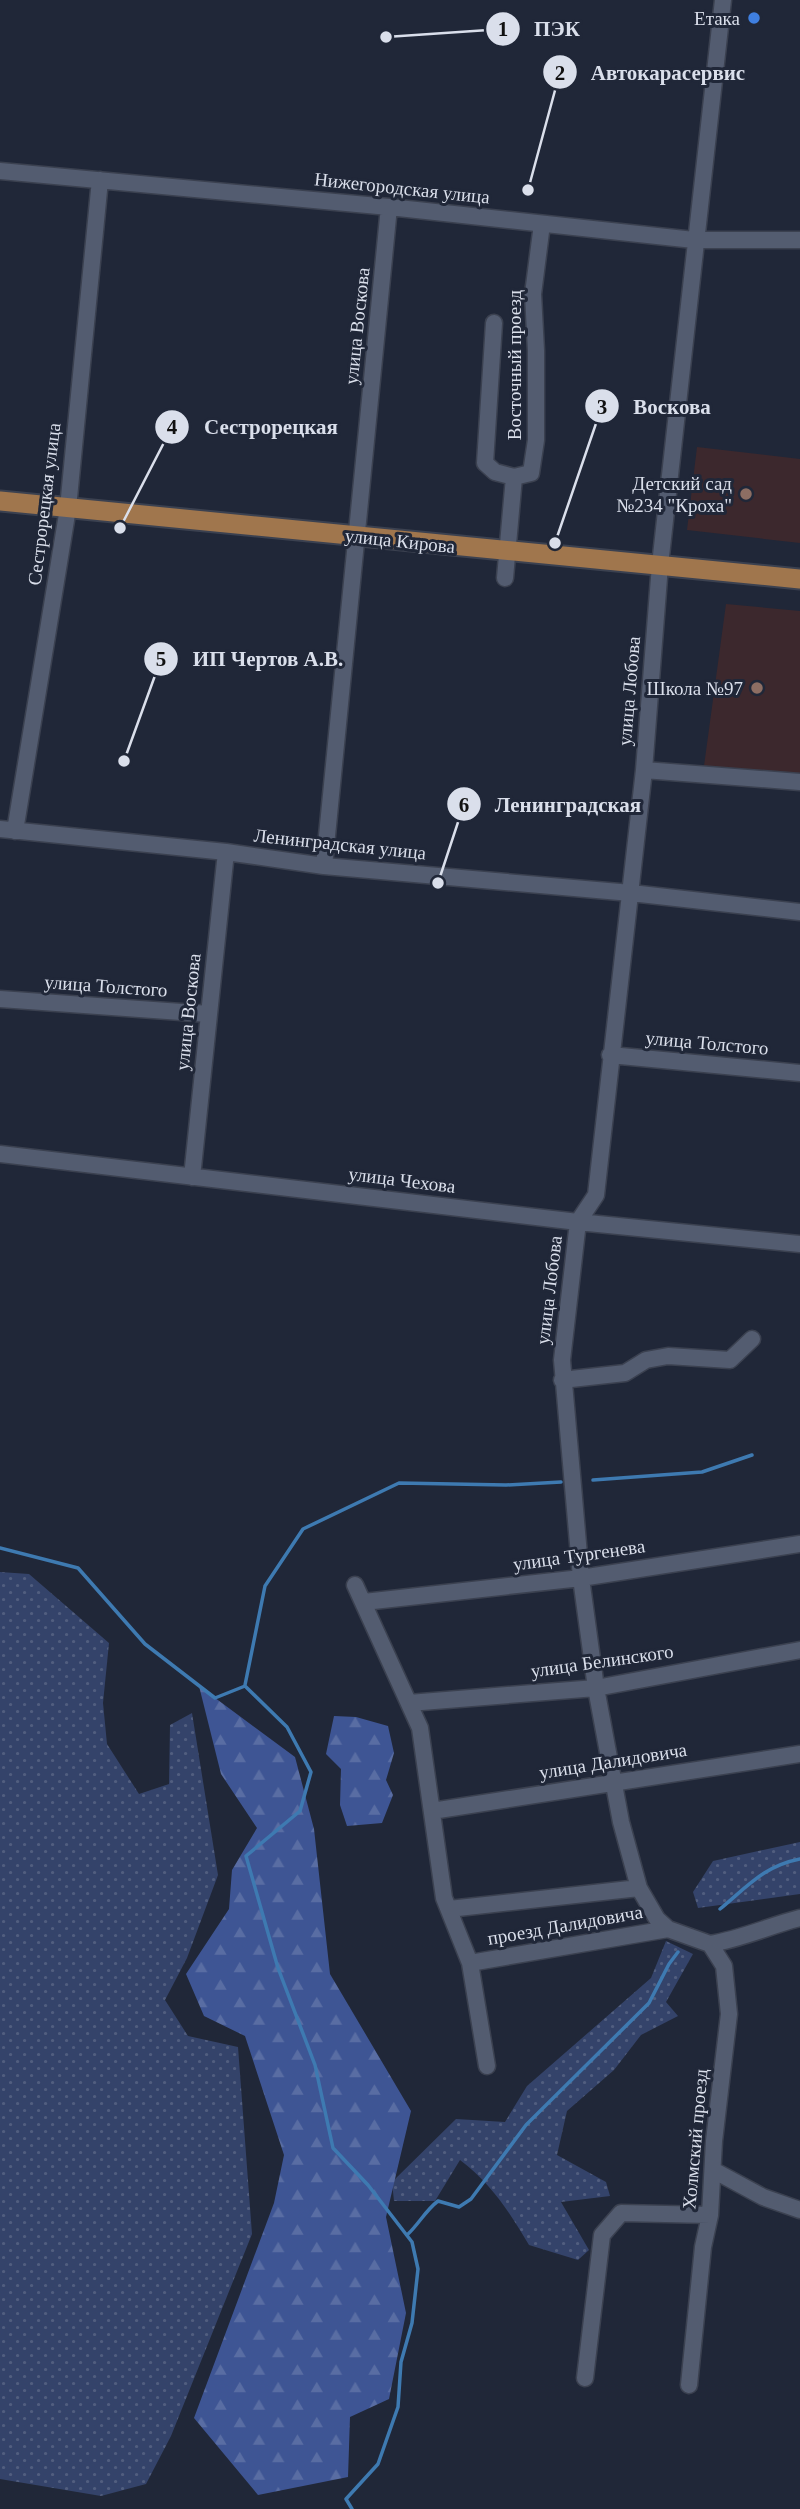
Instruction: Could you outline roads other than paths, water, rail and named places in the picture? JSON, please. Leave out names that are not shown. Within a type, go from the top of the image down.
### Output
[{"type":"main road","name":"улица Кирова","points":[[0,501],[800,579]]},
{"type":"street","name":"улица Лобова","points":[[668,1929],[657,1919],[639,1888],[613,1781],[596,1688],[581,1578],[562,1360],[578,1222],[596,1195],[644,770],[660,565],[723,0]]},
{"type":"street","name":"Нижегородская улица","points":[[0,171],[389,207],[695,240],[800,240]]},
{"type":"street","name":"Сестрорецкая улица","points":[[7,830],[68,508],[100,180]]},
{"type":"street","name":"улица Воскова","points":[[324,866],[389,207]]},
{"type":"street","name":"Восточный проезд","points":[[514,477],[531,473],[536,440],[533,294],[542,224]]},
{"type":"street","points":[[494,323],[485,463],[495,472],[514,477],[505,578]]},
{"type":"street","points":[[644,770],[800,782]]},
{"type":"street","name":"Ленинградская улица","points":[[7,830],[226,852],[324,866],[631,893],[800,912]]},
{"type":"street","name":"улица Воскова","points":[[192,1177],[226,852]]},
{"type":"street","name":"улица Толстого","points":[[0,999],[209,1014]]},
{"type":"street","name":"улица Толстого","points":[[610,1055],[800,1073]]},
{"type":"street","name":"улица Чехова","points":[[0,1154],[578,1222],[800,1244]]},
{"type":"street","points":[[562,1380],[625,1373],[646,1360],[668,1356],[730,1360],[752,1339]]},
{"type":"street","name":"улица Тургенева","points":[[364,1602],[581,1578],[800,1544]]},
{"type":"street","points":[[355,1585],[420,1728],[444,1898],[470,1963],[487,2066]]},
{"type":"street","name":"улица Белинского","points":[[409,1703],[596,1688],[800,1650]]},
{"type":"street","name":"улица Далидовича","points":[[432,1811],[800,1754]]},
{"type":"street","points":[[449,1909],[639,1888]]},
{"type":"street","points":[[668,1929],[710,1944],[734,1940],[766,1927],[800,1918]]},
{"type":"street","name":"проезд Далидовича","points":[[470,1963],[668,1929]]},
{"type":"street","name":"Холмский проезд","points":[[689,2385],[703,2247],[710,2215],[714,2141],[729,2014],[724,1966],[710,1944]]},
{"type":"street","points":[[713,2170],[763,2197],[800,2210]]},
{"type":"street","points":[[585,2378],[602,2235],[621,2213],[710,2215]]},
{"type":"waterway","points":[[593,1480],[702,1472],[752,1455]]},
{"type":"waterway","points":[[245,1685],[265,1586],[303,1529],[399,1483],[506,1485],[561,1482]]},
{"type":"waterway","points":[[0,1548],[78,1568],[145,1644],[215,1698],[245,1686],[287,1727],[311,1772],[300,1811],[246,1856],[278,1968],[315,2065],[333,2148],[368,2185],[412,2242],[418,2269],[412,2323],[401,2362],[398,2407],[378,2464],[346,2499],[352,2509]]},
{"type":"waterway","points":[[720,1909],[766,1872],[800,1859]]},
{"type":"waterway","points":[[407,2235],[438,2201],[459,2207],[471,2199],[526,2125],[649,2003],[678,1952]]},
{"type":"place","name":"Етака","points":[[754,18]]},
{"type":"place","name":"ПЭК","points":[[386,37]]},
{"type":"place","name":"Автокарасервис","points":[[528,190]]},
{"type":"place","name":"Детский сад №234 \"Кроха\"","points":[[746,494]]},
{"type":"place","name":"Сестрорецкая","points":[[120,528]]},
{"type":"place","name":"Воскова","points":[[555,543]]},
{"type":"place","name":"Школа №97","points":[[757,688]]},
{"type":"place","name":"ИП Чертов А.В.","points":[[124,761]]},
{"type":"place","name":"Ленинградская","points":[[438,883]]}]
